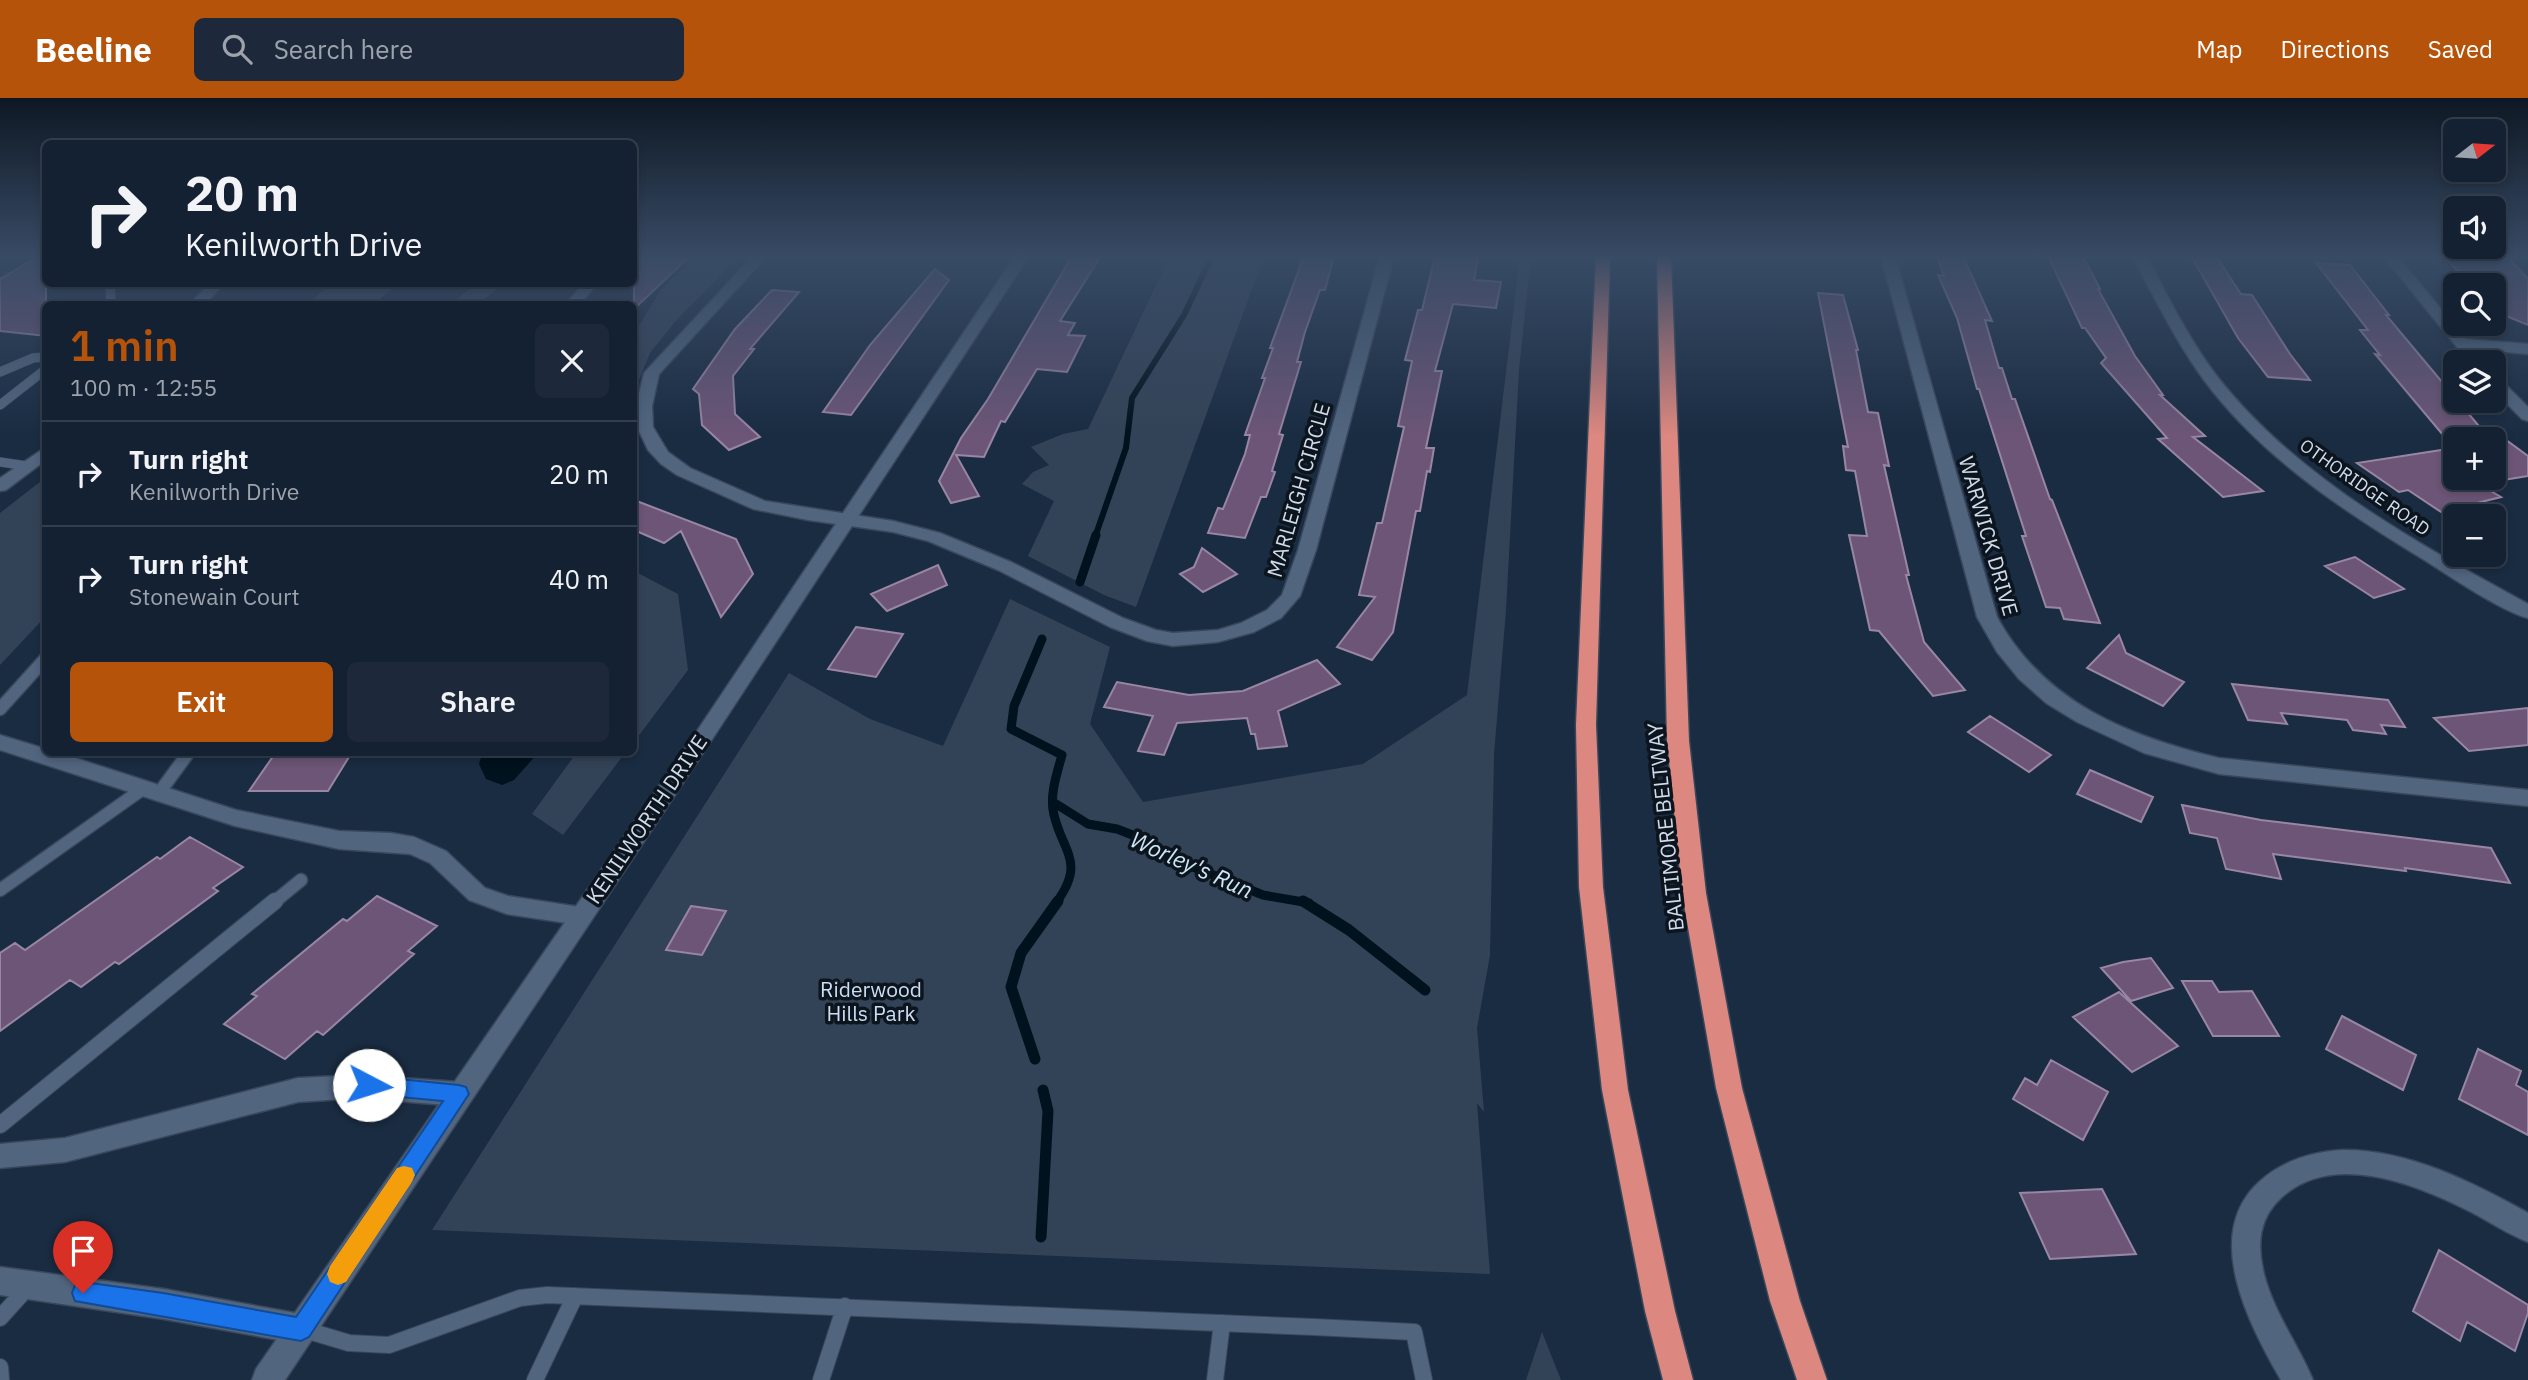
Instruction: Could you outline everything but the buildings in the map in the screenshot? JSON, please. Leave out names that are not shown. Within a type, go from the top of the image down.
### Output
[{"type":"highway","points":[[1602,316],[1587,724],[1591,887],[1615,1090],[1660,1311],[1678,1380]]},
{"type":"highway","name":"BALTIMORE BELTWAY","points":[[1666,316],[1678,741],[1694,894],[1730,1088],[1786,1301],[1812,1380]]},
{"type":"street","points":[[638,406],[652,373],[705,316]]},
{"type":"street","name":"KENILWORTH DRIVE","points":[[267,1380],[702,739],[982,316]]},
{"type":"street","name":"MARLEIGH CIRCLE","points":[[638,406],[648,438],[663,457],[687,474],[766,507],[847,519],[932,536],[1046,586],[1135,631],[1159,638],[1191,640],[1239,631],[1276,613],[1290,598],[1307,550],[1371,316]]},
{"type":"street","name":"WARWICK DRIVE","points":[[1904,316],[1987,617],[1996,638],[2014,661],[2038,684],[2100,727],[2180,758],[2232,767],[2528,798]]},
{"type":"street","name":"OTHORIDGE ROAD","points":[[2172,316],[2213,382],[2280,449],[2373,520],[2528,612]]},
{"type":"street","points":[[2440,316],[2468,350]]},
{"type":"street","points":[[2462,343],[2528,349]]},
{"type":"street","points":[[2506,394],[2528,416]]},
{"type":"street","points":[[0,486],[42,455]]},
{"type":"street","points":[[0,742],[42,755]]},
{"type":"street","points":[[44,756],[235,817],[339,840],[391,842],[414,846],[438,857],[457,872],[477,894],[507,905],[580,916]]},
{"type":"street","points":[[0,1156],[65,1150],[255,1100],[330,1085],[369,1085],[459,1094]]},
{"type":"street","points":[[2298,1380],[2276,1343],[2250,1279],[2245,1238],[2255,1205],[2281,1180],[2321,1163],[2369,1163],[2423,1177],[2474,1198],[2528,1228]]},
{"type":"street","points":[[0,1281],[163,1304],[301,1329]]},
{"type":"lane","points":[[0,372],[33,358],[42,357]]},
{"type":"lane","points":[[0,405],[42,372]]},
{"type":"lane","points":[[0,462],[27,466]]},
{"type":"lane","points":[[0,709],[42,662]]},
{"type":"lane","points":[[0,890],[151,790],[185,756]]},
{"type":"lane","points":[[0,1125],[301,880]]},
{"type":"lane","points":[[0,1318],[29,1285]]},
{"type":"lane","points":[[535,1380],[575,1296]]},
{"type":"lane","points":[[301,1329],[349,1343],[389,1345],[520,1298],[575,1296],[1222,1323],[1413,1332],[1424,1380]]},
{"type":"lane","points":[[821,1380],[845,1306]]},
{"type":"lane","points":[[1214,1380],[1222,1323]]},
{"type":"lane","points":[[0,1367],[1,1380]]},
{"type":"green space","points":[[645,316],[681,316],[650,353],[637,385],[637,329]]},
{"type":"green space","points":[[1142,316],[1242,316],[1136,607],[1104,595],[1028,556],[1054,501],[1022,484],[1033,472],[1049,465],[1031,447],[1063,434],[1088,429]]},
{"type":"green space","name":"Riderwood Hills Park","points":[[1513,316],[1525,316],[1494,754],[1490,955],[1477,1028],[1484,1112],[1477,1103],[1490,1274],[432,1230],[789,673],[870,719],[943,746],[1010,599],[1110,647],[1090,724],[1143,802],[1363,764],[1467,695]]},
{"type":"green space","points":[[42,480],[42,620],[0,665],[0,513]]},
{"type":"green space","points":[[637,573],[678,594],[688,670],[637,738]]},
{"type":"green space","points":[[574,756],[623,756],[563,835],[532,814]]},
{"type":"green space","points":[[1542,1332],[1561,1380],[1526,1380]]},
{"type":"shaded area","points":[[481,756],[535,756],[514,780],[502,785],[486,779],[479,764]]},
{"type":"waterway","name":"Worley's Run","points":[[1095,537],[1126,448],[1132,398],[1183,316]]},
{"type":"waterway","name":"Worley's Run","points":[[1080,582],[1096,535]]},
{"type":"waterway","name":"Worley's Run","points":[[1042,639],[1014,706],[1011,729],[1062,755],[1052,800],[1054,815],[1071,867],[1070,877],[1056,903]]},
{"type":"waterway","name":"Worley's Run","points":[[1053,802],[1088,824],[1117,829],[1148,841],[1178,861],[1263,895],[1305,902]]},
{"type":"waterway","points":[[1035,1059],[1011,987],[1021,953],[1058,901]]},
{"type":"waterway","name":"Worley's Run","points":[[1305,902],[1349,930],[1425,990]]},
{"type":"waterway","points":[[1041,1237],[1048,1111],[1043,1090]]},
{"type":"slow traffic","points":[[338,1274],[404,1175]]},
{"type":"route","points":[[83,1293],[163,1304],[301,1329],[459,1094],[369,1085]]}]
